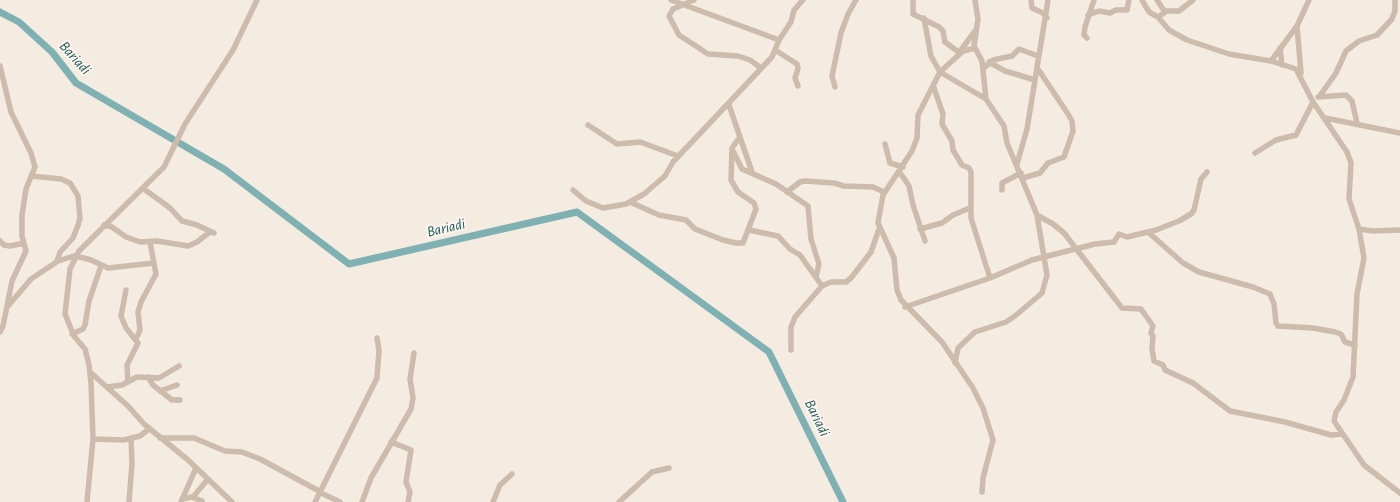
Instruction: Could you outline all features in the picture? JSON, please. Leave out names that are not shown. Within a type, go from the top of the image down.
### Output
[{"type":"street","points":[[87,502],[93,440],[90,372],[85,349],[72,334],[64,305],[70,269],[76,256],[104,225],[144,189],[164,167],[186,124],[238,41],[257,0]]},
{"type":"street","points":[[671,0],[737,23],[754,32],[778,40]]},
{"type":"street","points":[[694,0],[685,6],[674,9],[669,16],[678,35],[708,54],[738,56],[750,60],[761,68]]},
{"type":"street","points":[[835,87],[832,76],[841,33],[856,0]]},
{"type":"street","points":[[912,0],[913,14],[924,18],[941,29],[945,42],[960,52],[974,48]]},
{"type":"street","points":[[975,0],[978,19],[974,48],[982,61],[986,99]]},
{"type":"street","points":[[1031,0],[1032,8],[1043,13],[1047,18]]},
{"type":"street","points":[[1017,165],[1027,129],[1038,69],[1038,56],[1047,18],[1048,0]]},
{"type":"street","points":[[1087,38],[1084,35],[1088,15],[1094,0]]},
{"type":"street","points":[[1088,15],[1099,11],[1110,13],[1116,10],[1127,10],[1129,0]]},
{"type":"street","points":[[1142,0],[1149,12],[1158,17],[1172,32],[1197,45],[1242,57],[1271,61],[1296,68],[1350,158],[1349,195],[1359,229],[1364,258],[1358,294],[1350,386],[1334,417],[1334,421],[1364,465],[1400,493]]},
{"type":"street","points":[[1157,0],[1165,12]]},
{"type":"street","points":[[1158,17],[1165,12],[1179,12],[1193,0]]},
{"type":"street","points":[[1271,61],[1297,26],[1309,0]]},
{"type":"street","points":[[1255,153],[1276,140],[1296,135],[1315,99],[1336,73],[1346,51],[1359,41],[1376,34],[1392,19],[1395,11],[1395,0]]},
{"type":"street","points":[[573,190],[586,201],[603,208],[630,202],[644,194],[664,178],[678,156],[729,105],[775,50],[778,40],[791,22],[793,12],[801,1]]},
{"type":"street","points":[[924,18],[931,56],[940,72],[986,99],[1004,126],[1007,143],[1022,175],[1037,215],[1045,256],[1047,281],[1042,292],[1006,322],[975,332],[958,348],[955,364]]},
{"type":"street","points":[[1297,26],[1301,75]]},
{"type":"street","points":[[977,29],[960,52],[940,72],[933,85],[918,118],[915,144],[901,169],[884,192],[878,218],[879,229],[894,258],[898,294],[905,307],[942,342],[979,399],[993,440],[983,478],[982,492]]},
{"type":"street","points":[[1280,48],[1282,65]]},
{"type":"street","points":[[983,69],[989,62],[1012,56],[1019,49],[1038,56]]},
{"type":"street","points":[[775,50],[797,64],[798,69],[795,78],[798,86]]},
{"type":"street","points":[[989,62],[1005,71],[1035,80]]},
{"type":"street","points":[[0,66],[11,112],[35,163],[26,189],[22,215],[26,251],[12,281],[0,332]]},
{"type":"street","points":[[1002,190],[1002,184],[1022,175],[1040,173],[1046,164],[1064,158],[1073,131],[1072,122],[1068,114],[1038,69]]},
{"type":"street","points":[[933,85],[943,114],[942,124],[952,141],[954,152],[962,165],[969,168],[971,172],[970,208],[990,278]]},
{"type":"street","points":[[1315,99],[1346,94],[1352,101],[1357,123]]},
{"type":"street","points":[[729,105],[752,172]]},
{"type":"street","points":[[1325,118],[1400,133]]},
{"type":"street","points":[[588,126],[617,144],[640,142],[678,156]]},
{"type":"street","points":[[630,202],[659,215],[686,220],[695,229],[736,243],[743,243],[756,212],[755,206],[738,192],[731,182],[732,151],[739,138]]},
{"type":"street","points":[[885,144],[890,163],[901,169],[910,186],[920,229],[926,241]]},
{"type":"street","points":[[732,151],[742,169],[752,172],[787,192],[803,202],[809,210],[811,239],[819,264],[816,277]]},
{"type":"street","points":[[905,307],[990,278],[1045,256],[1116,241],[1119,234],[1127,236],[1148,232],[1179,221],[1191,214],[1196,204],[1200,179],[1207,172]]},
{"type":"street","points":[[30,176],[61,179],[70,183],[78,196],[80,218],[78,225],[73,238],[60,252],[57,261]]},
{"type":"street","points":[[787,192],[800,182],[805,181],[834,183],[844,186],[873,187],[884,192]]},
{"type":"street","points":[[104,225],[116,229],[133,240],[190,246],[212,233],[182,221],[170,208],[144,189]]},
{"type":"street","points":[[920,229],[942,223],[953,215],[970,208]]},
{"type":"street","points":[[1037,215],[1053,224],[1077,248],[1122,308],[1140,308],[1149,318],[1153,328],[1151,333],[1153,336],[1154,361],[1162,365],[1165,370],[1194,383],[1230,411],[1331,434],[1342,434]]},
{"type":"street","points":[[791,350],[792,322],[822,286],[831,282],[846,282],[852,278],[871,252],[879,229]]},
{"type":"street","points":[[1359,229],[1373,231],[1400,230]]},
{"type":"street","points":[[749,230],[778,236],[790,249],[800,255],[822,286]]},
{"type":"street","points":[[1148,232],[1183,262],[1199,272],[1259,289],[1270,294],[1278,326],[1313,328],[1335,332],[1341,334],[1345,342],[1355,345]]},
{"type":"street","points":[[0,242],[10,246],[24,244]]},
{"type":"street","points":[[128,382],[127,365],[137,345],[136,339],[140,330],[138,312],[141,302],[156,274],[150,242]]},
{"type":"street","points":[[7,307],[24,285],[57,261],[76,256],[112,269],[154,263]]},
{"type":"street","points":[[72,334],[79,331],[85,325],[89,301],[101,266]]},
{"type":"street","points":[[126,290],[121,316],[129,332],[136,339]]},
{"type":"street","points":[[315,502],[377,378],[379,350],[377,338]]},
{"type":"street","points":[[362,502],[371,478],[405,421],[412,403],[410,379],[414,353]]},
{"type":"street","points":[[107,387],[128,382],[137,377],[159,378],[179,366]]},
{"type":"street","points":[[90,372],[149,429],[196,468],[232,502]]},
{"type":"street","points":[[148,377],[160,391],[172,400],[180,400]]},
{"type":"street","points":[[160,391],[177,386]]},
{"type":"street","points":[[93,440],[131,438],[149,429]]},
{"type":"street","points":[[129,502],[132,464],[131,438]]},
{"type":"street","points":[[160,438],[194,438],[225,451],[242,452],[260,459],[340,502]]},
{"type":"street","points":[[391,442],[411,450],[406,482],[410,492],[408,502]]},
{"type":"street","points":[[181,500],[196,468]]},
{"type":"street","points":[[619,502],[652,472],[668,468]]},
{"type":"street","points":[[493,502],[500,485],[512,474]]},
{"type":"street","points":[[193,498],[208,479]]},
{"type":"street","points":[[181,500],[193,498],[202,501]]},
{"type":"waterway","name":"Bariadi","points":[[0,12],[19,22],[52,52],[76,83],[224,169],[349,264],[577,212],[769,352],[843,502]]}]
